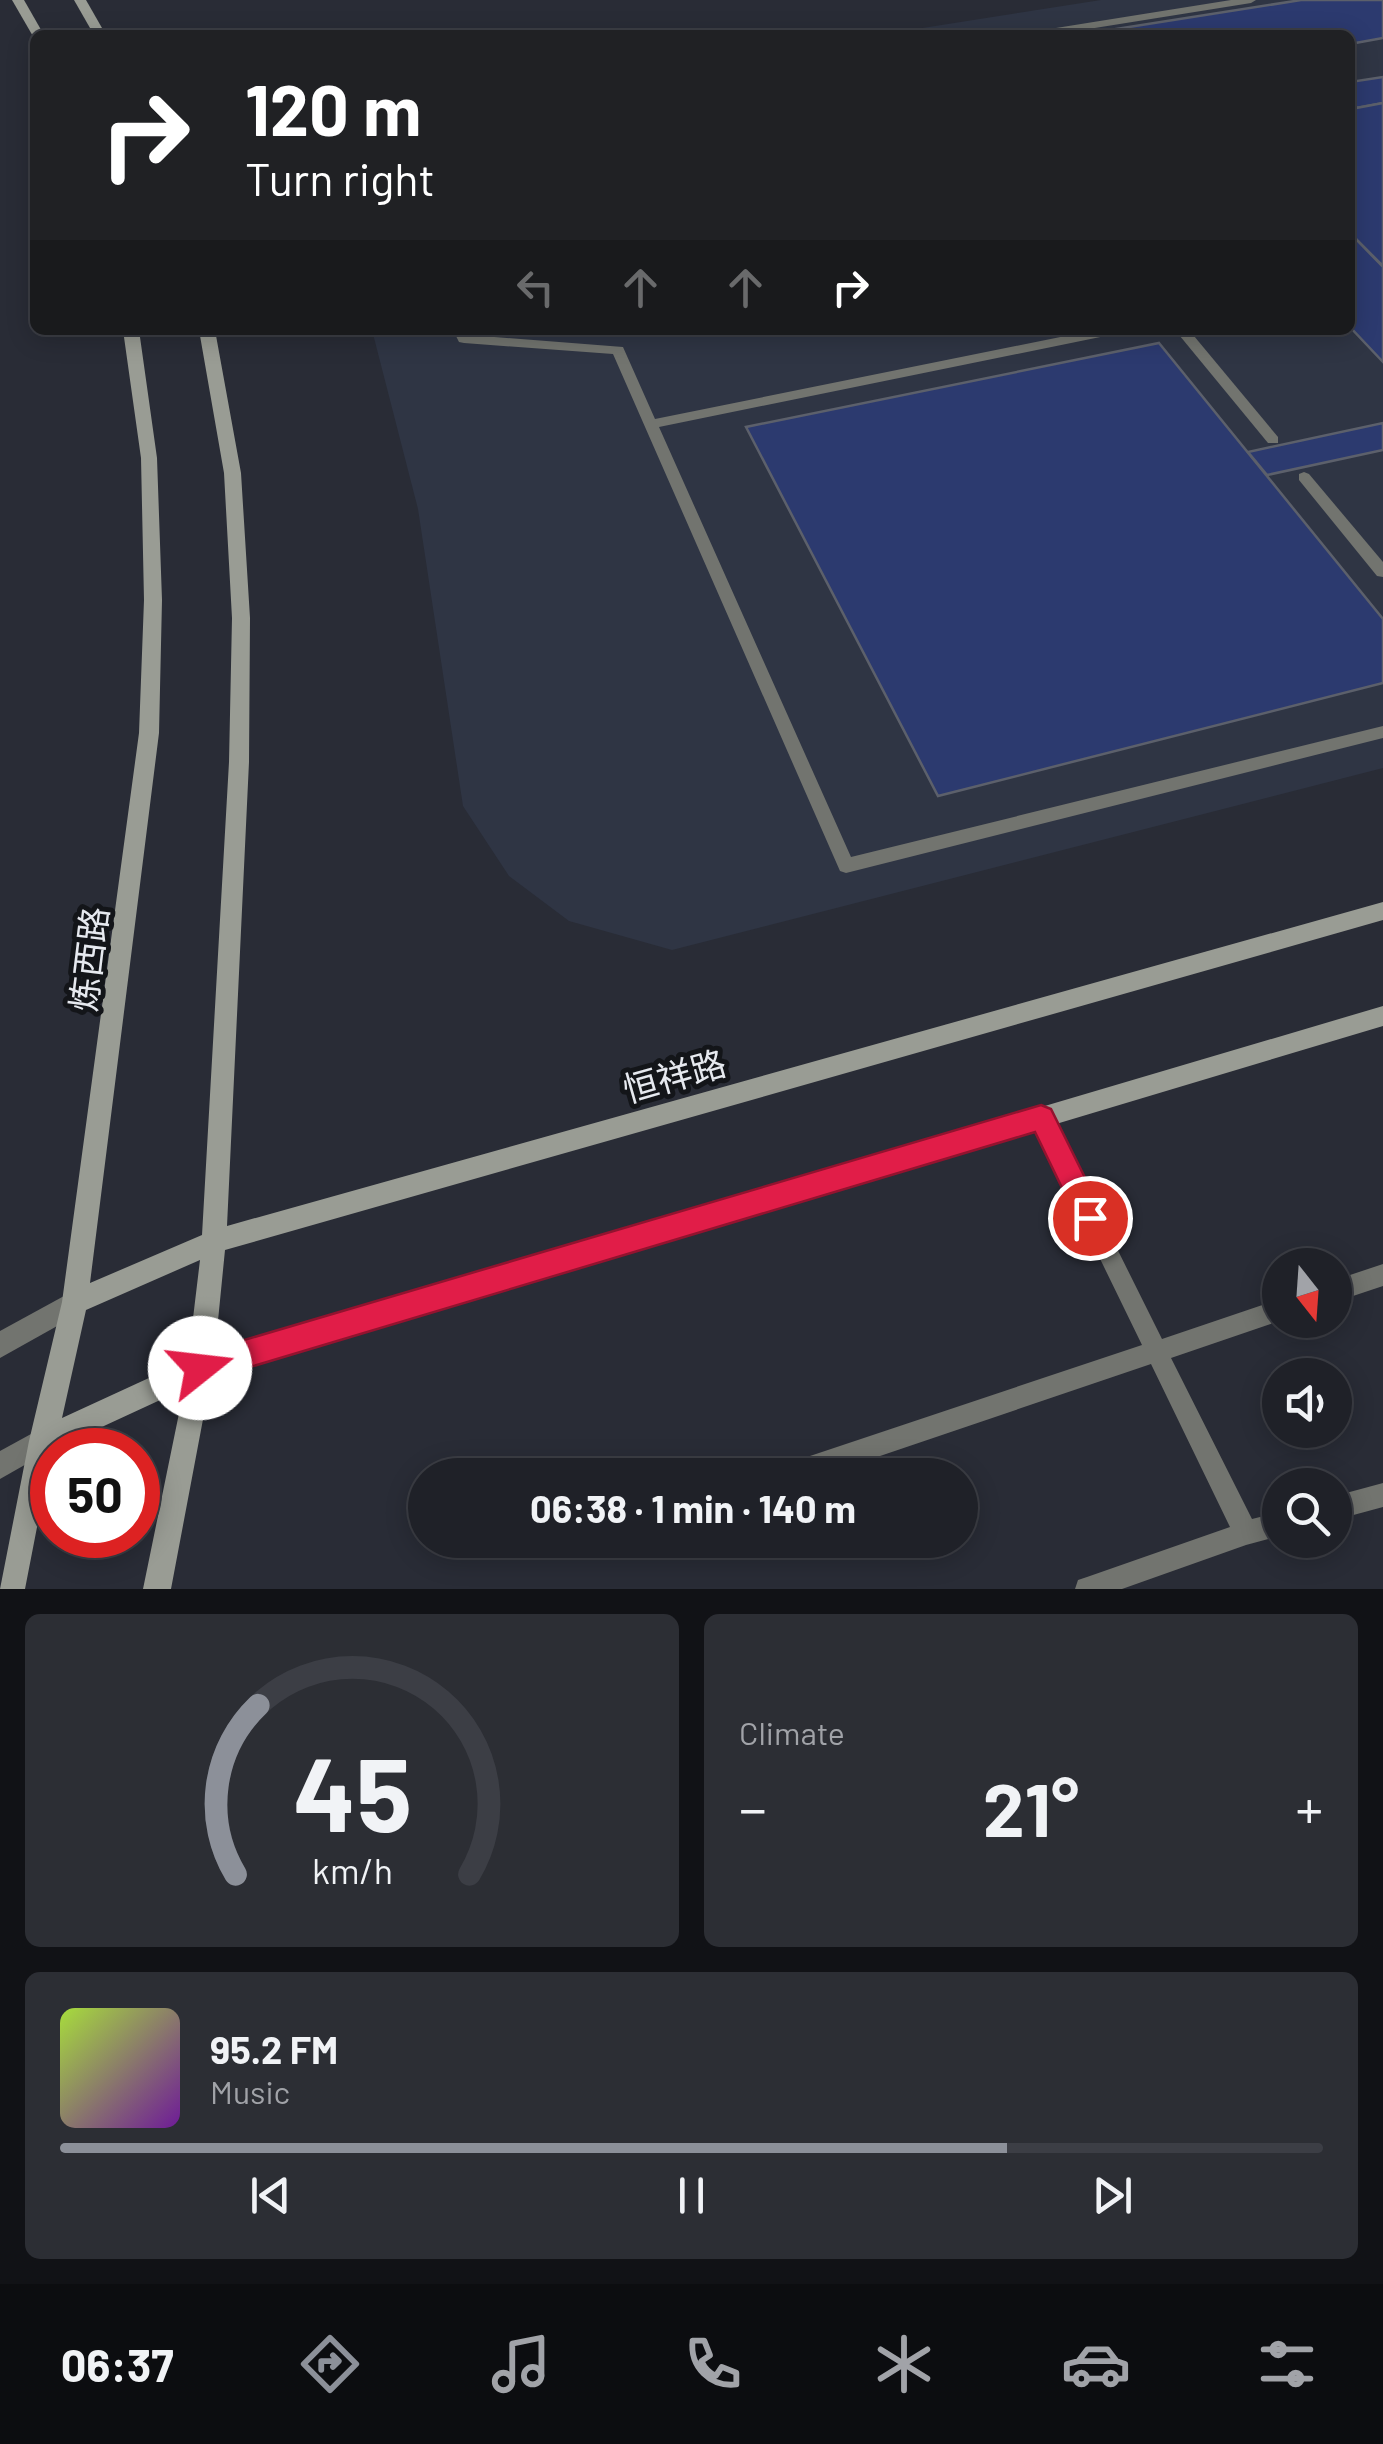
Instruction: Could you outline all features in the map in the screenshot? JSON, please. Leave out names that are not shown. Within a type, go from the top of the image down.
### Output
[{"type":"main road","points":[[18,0],[35,30]]},
{"type":"main road","points":[[80,0],[97,30]]},
{"type":"main road","name":"炼西路","points":[[45,1428],[75,1302],[149,734],[153,600],[149,458],[132,335]]},
{"type":"main road","points":[[157,1589],[200,1368],[213,1242],[243,694],[244,588],[233,449],[208,335]]},
{"type":"main road","name":"恒祥路","points":[[75,1302],[213,1242],[1383,911]]},
{"type":"main road","points":[[72,1428],[200,1368],[1383,1016]]},
{"type":"main road","name":"炼西路","points":[[11,1589],[30,1499]]},
{"type":"street","name":"恒祥路","points":[[0,1346],[75,1302]]},
{"type":"street","points":[[0,1466],[30,1449]]},
{"type":"lane","points":[[1062,30],[1251,0]]},
{"type":"lane","points":[[462,335],[464,340],[618,350],[846,866],[1383,732]]},
{"type":"lane","points":[[650,424],[1090,335]]},
{"type":"lane","points":[[1186,335],[1273,440]]},
{"type":"lane","points":[[1304,477],[1383,572]]},
{"type":"lane","points":[[1041,1118],[1246,1533]]},
{"type":"lane","points":[[1352,1286],[1383,1275]]},
{"type":"lane","points":[[839,1458],[1262,1316]]},
{"type":"lane","points":[[1352,1503],[1383,1495]]},
{"type":"lane","points":[[1087,1589],[1262,1529]]},
{"type":"shaded area","points":[[1101,0],[1383,0],[1383,768],[672,950],[569,921],[509,876],[463,806],[418,509],[373,335],[1355,335],[1355,30],[910,30]]},
{"type":"building","points":[[1301,0],[1383,0],[1383,38],[1355,43],[1355,30],[1110,30]]},
{"type":"building","points":[[1383,77],[1383,103],[1355,108],[1355,81]]},
{"type":"building","points":[[1383,103],[1383,266],[1355,238],[1355,106]]},
{"type":"building","points":[[1355,238],[1383,267],[1383,362],[1355,332]]},
{"type":"building","points":[[1159,343],[1383,619],[1383,683],[938,796],[746,427]]},
{"type":"building","points":[[1383,423],[1383,450],[1267,475],[1248,452]]},
{"type":"route","points":[[200,1368],[1041,1118],[1090,1218]]}]
